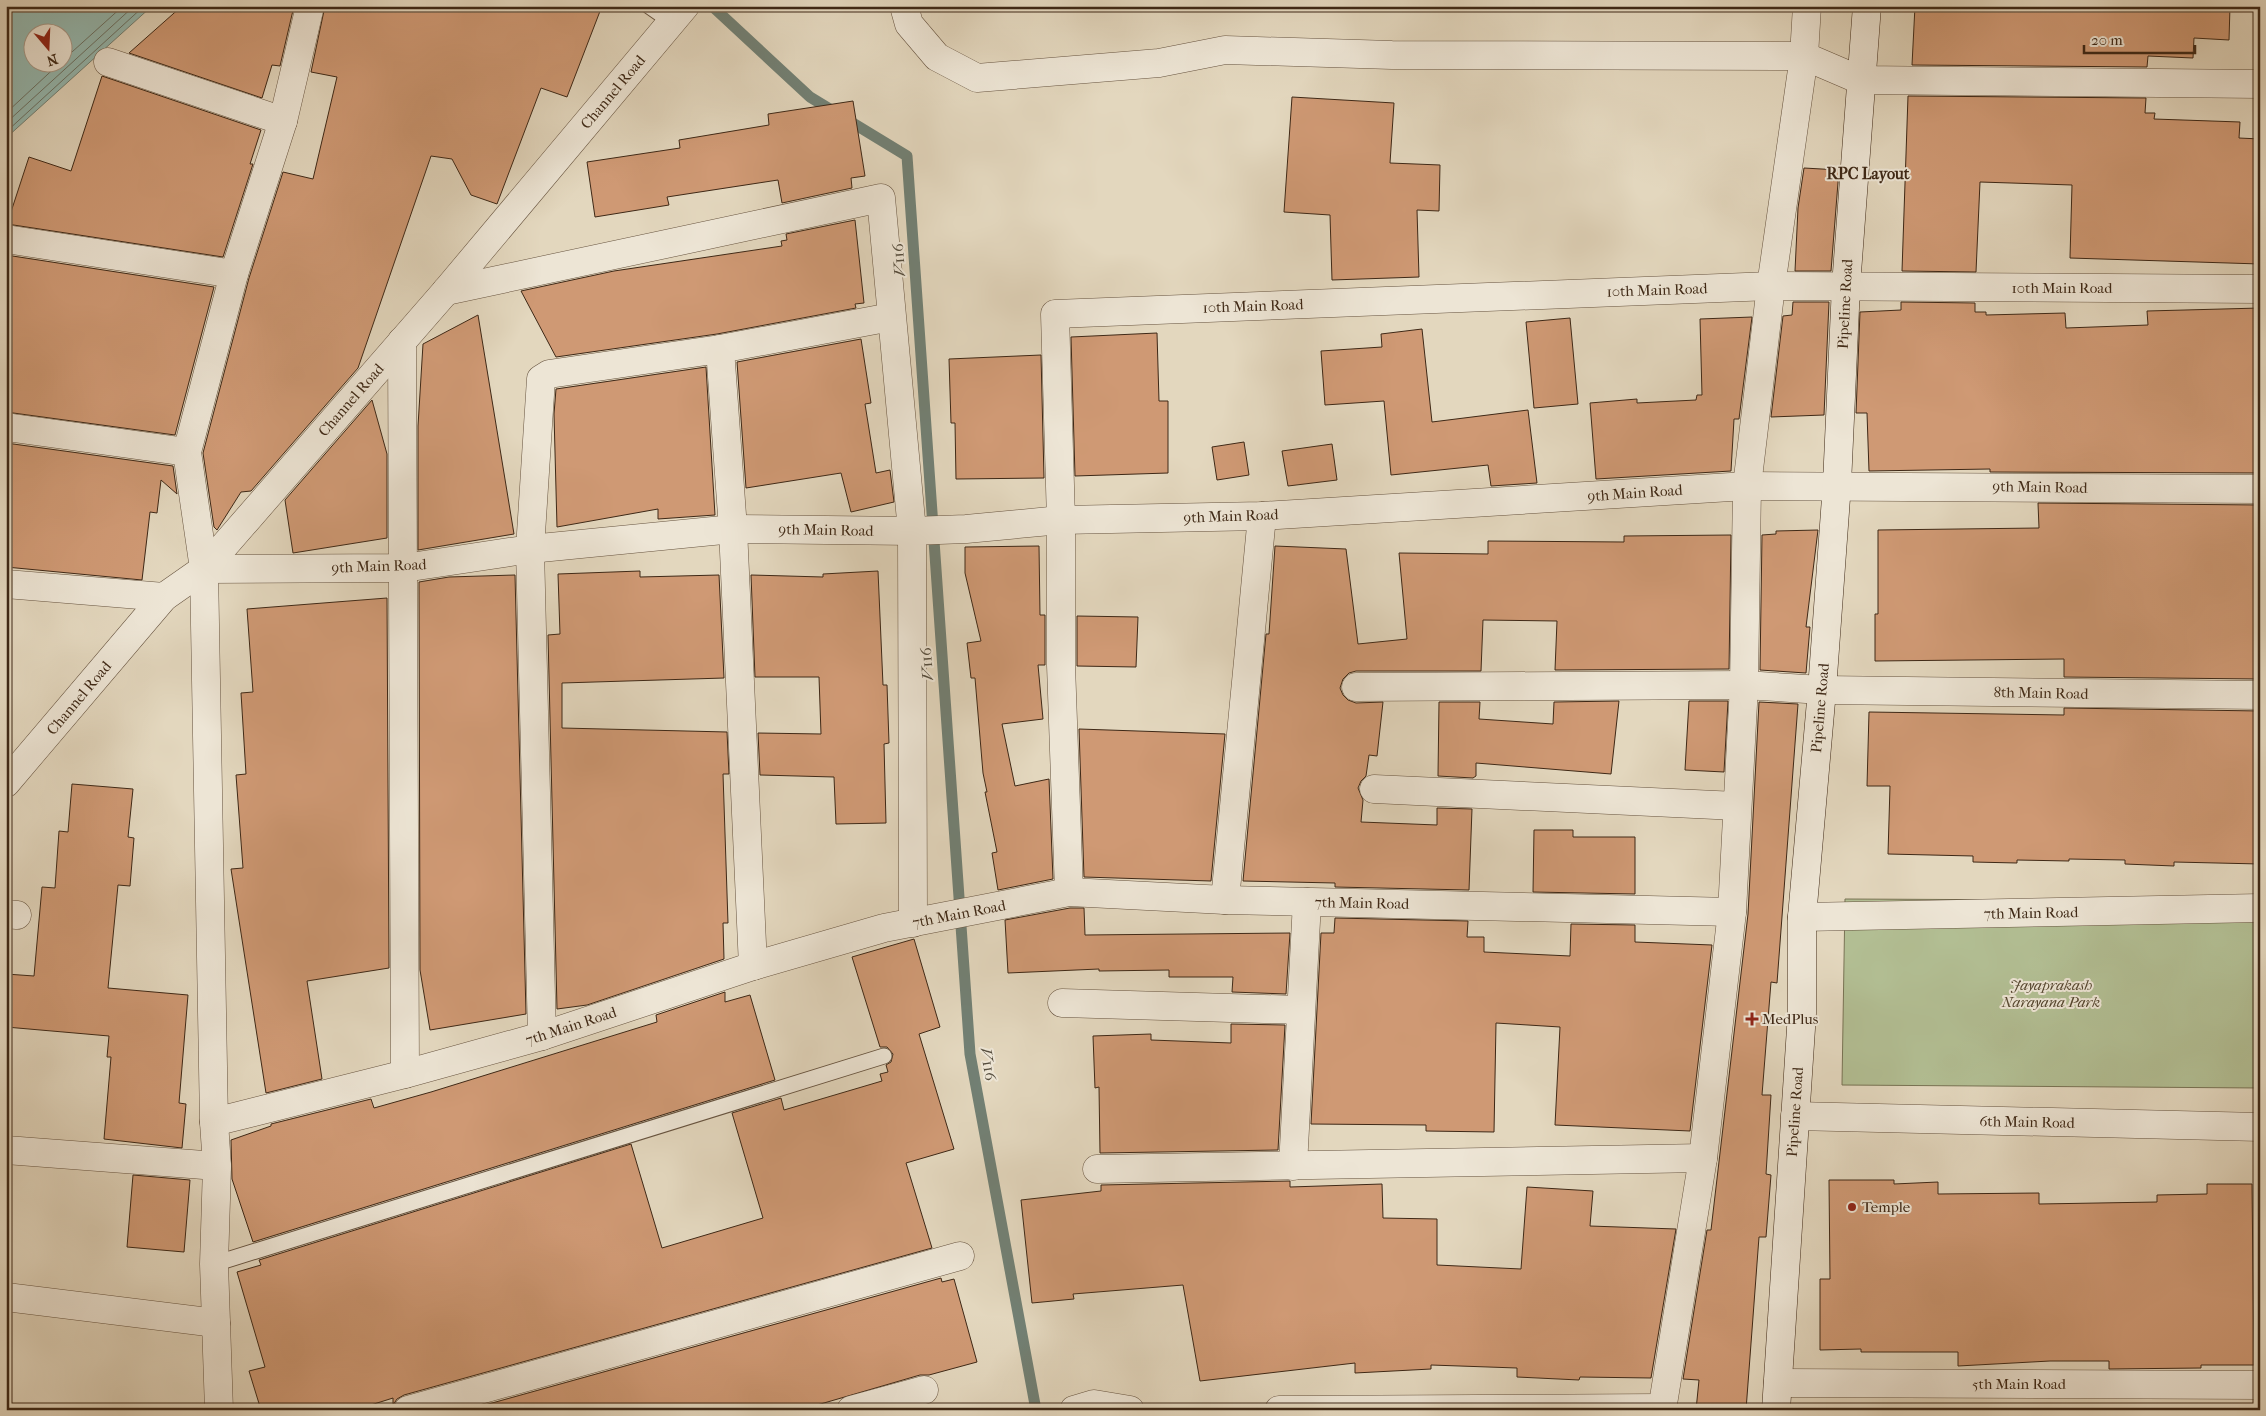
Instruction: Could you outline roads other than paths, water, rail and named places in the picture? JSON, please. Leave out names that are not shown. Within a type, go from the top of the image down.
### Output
[{"type":"street","points":[[219,1410],[214,1264],[217,1166],[214,1122],[204,569],[187,452],[234,274],[284,121],[310,6]]},
{"type":"street","points":[[904,6],[909,24],[937,57],[977,78],[1159,63],[1225,50],[1402,55],[1804,56],[1860,80],[2260,84]]},
{"type":"street","points":[[1278,1410],[1662,1409],[1703,1158],[1732,912],[1744,685],[1747,486],[1771,286],[1804,56],[1807,6]]},
{"type":"street","name":"Pipeline Road","points":[[1776,1410],[1802,1013],[1802,917],[1822,690],[1837,484],[1846,286],[1867,6]]},
{"type":"street","name":"Channel Road","points":[[6,783],[164,598],[204,569],[446,291],[679,14]]},
{"type":"street","points":[[108,62],[284,121]]},
{"type":"street","points":[[446,291],[881,198],[914,531],[920,922]]},
{"type":"street","points":[[6,239],[234,274]]},
{"type":"street","name":"10th Main Road","points":[[1061,520],[1055,314],[1771,286],[2260,289]]},
{"type":"street","points":[[542,1036],[530,549],[541,379],[549,374],[720,349],[892,317]]},
{"type":"street","points":[[402,341],[405,1074]]},
{"type":"street","points":[[720,349],[732,529],[753,966]]},
{"type":"street","points":[[6,426],[187,452]]},
{"type":"street","name":"9th Main Road","points":[[204,569],[404,568],[530,549],[732,529],[951,530],[1061,520],[1262,516],[1747,486],[1837,484],[2260,489]]},
{"type":"street","points":[[1225,900],[1262,516]]},
{"type":"street","points":[[1061,520],[1061,665],[1069,892]]},
{"type":"street","points":[[6,584],[164,598]]},
{"type":"street","name":"8th Main Road","points":[[1356,687],[1744,685],[1822,690],[2260,695]]},
{"type":"street","points":[[1374,789],[1737,806]]},
{"type":"street","name":"7th Main Road","points":[[214,1122],[405,1074],[542,1036],[753,966],[884,928],[1069,892],[1225,900],[1732,912]]},
{"type":"street","points":[[1293,1166],[1307,902]]},
{"type":"street","name":"7th Main Road","points":[[1802,917],[2260,908]]},
{"type":"street","points":[[1062,1003],[1300,1010]]},
{"type":"street","name":"6th Main Road","points":[[1795,1116],[2260,1127]]},
{"type":"street","points":[[6,1150],[217,1166]]},
{"type":"street","points":[[1097,1169],[1703,1158]]},
{"type":"street","points":[[408,1410],[960,1256]]},
{"type":"street","points":[[6,1297],[216,1323]]},
{"type":"street","name":"5th Main Road","points":[[1778,1383],[2260,1385]]},
{"type":"street","points":[[851,1410],[924,1390]]},
{"type":"street","points":[[1074,1410],[1094,1404],[1130,1410]]},
{"type":"lane","points":[[649,6],[679,14]]},
{"type":"lane","points":[[214,1264],[884,1056]]},
{"type":"water","points":[[6,6],[152,6],[6,138]]},
{"type":"waterway","name":"V116","points":[[712,6],[810,97],[907,156],[970,1054],[1036,1410]]},
{"type":"place","name":"MedPlus","points":[[1752,1019]]},
{"type":"place","name":"Temple","points":[[1852,1207]]},
{"type":"district","name":"RPC Layout","points":[[1868,173]]},
{"type":"park label","name":"Jayaprakash Narayana Park","points":[[2051,994]]}]
